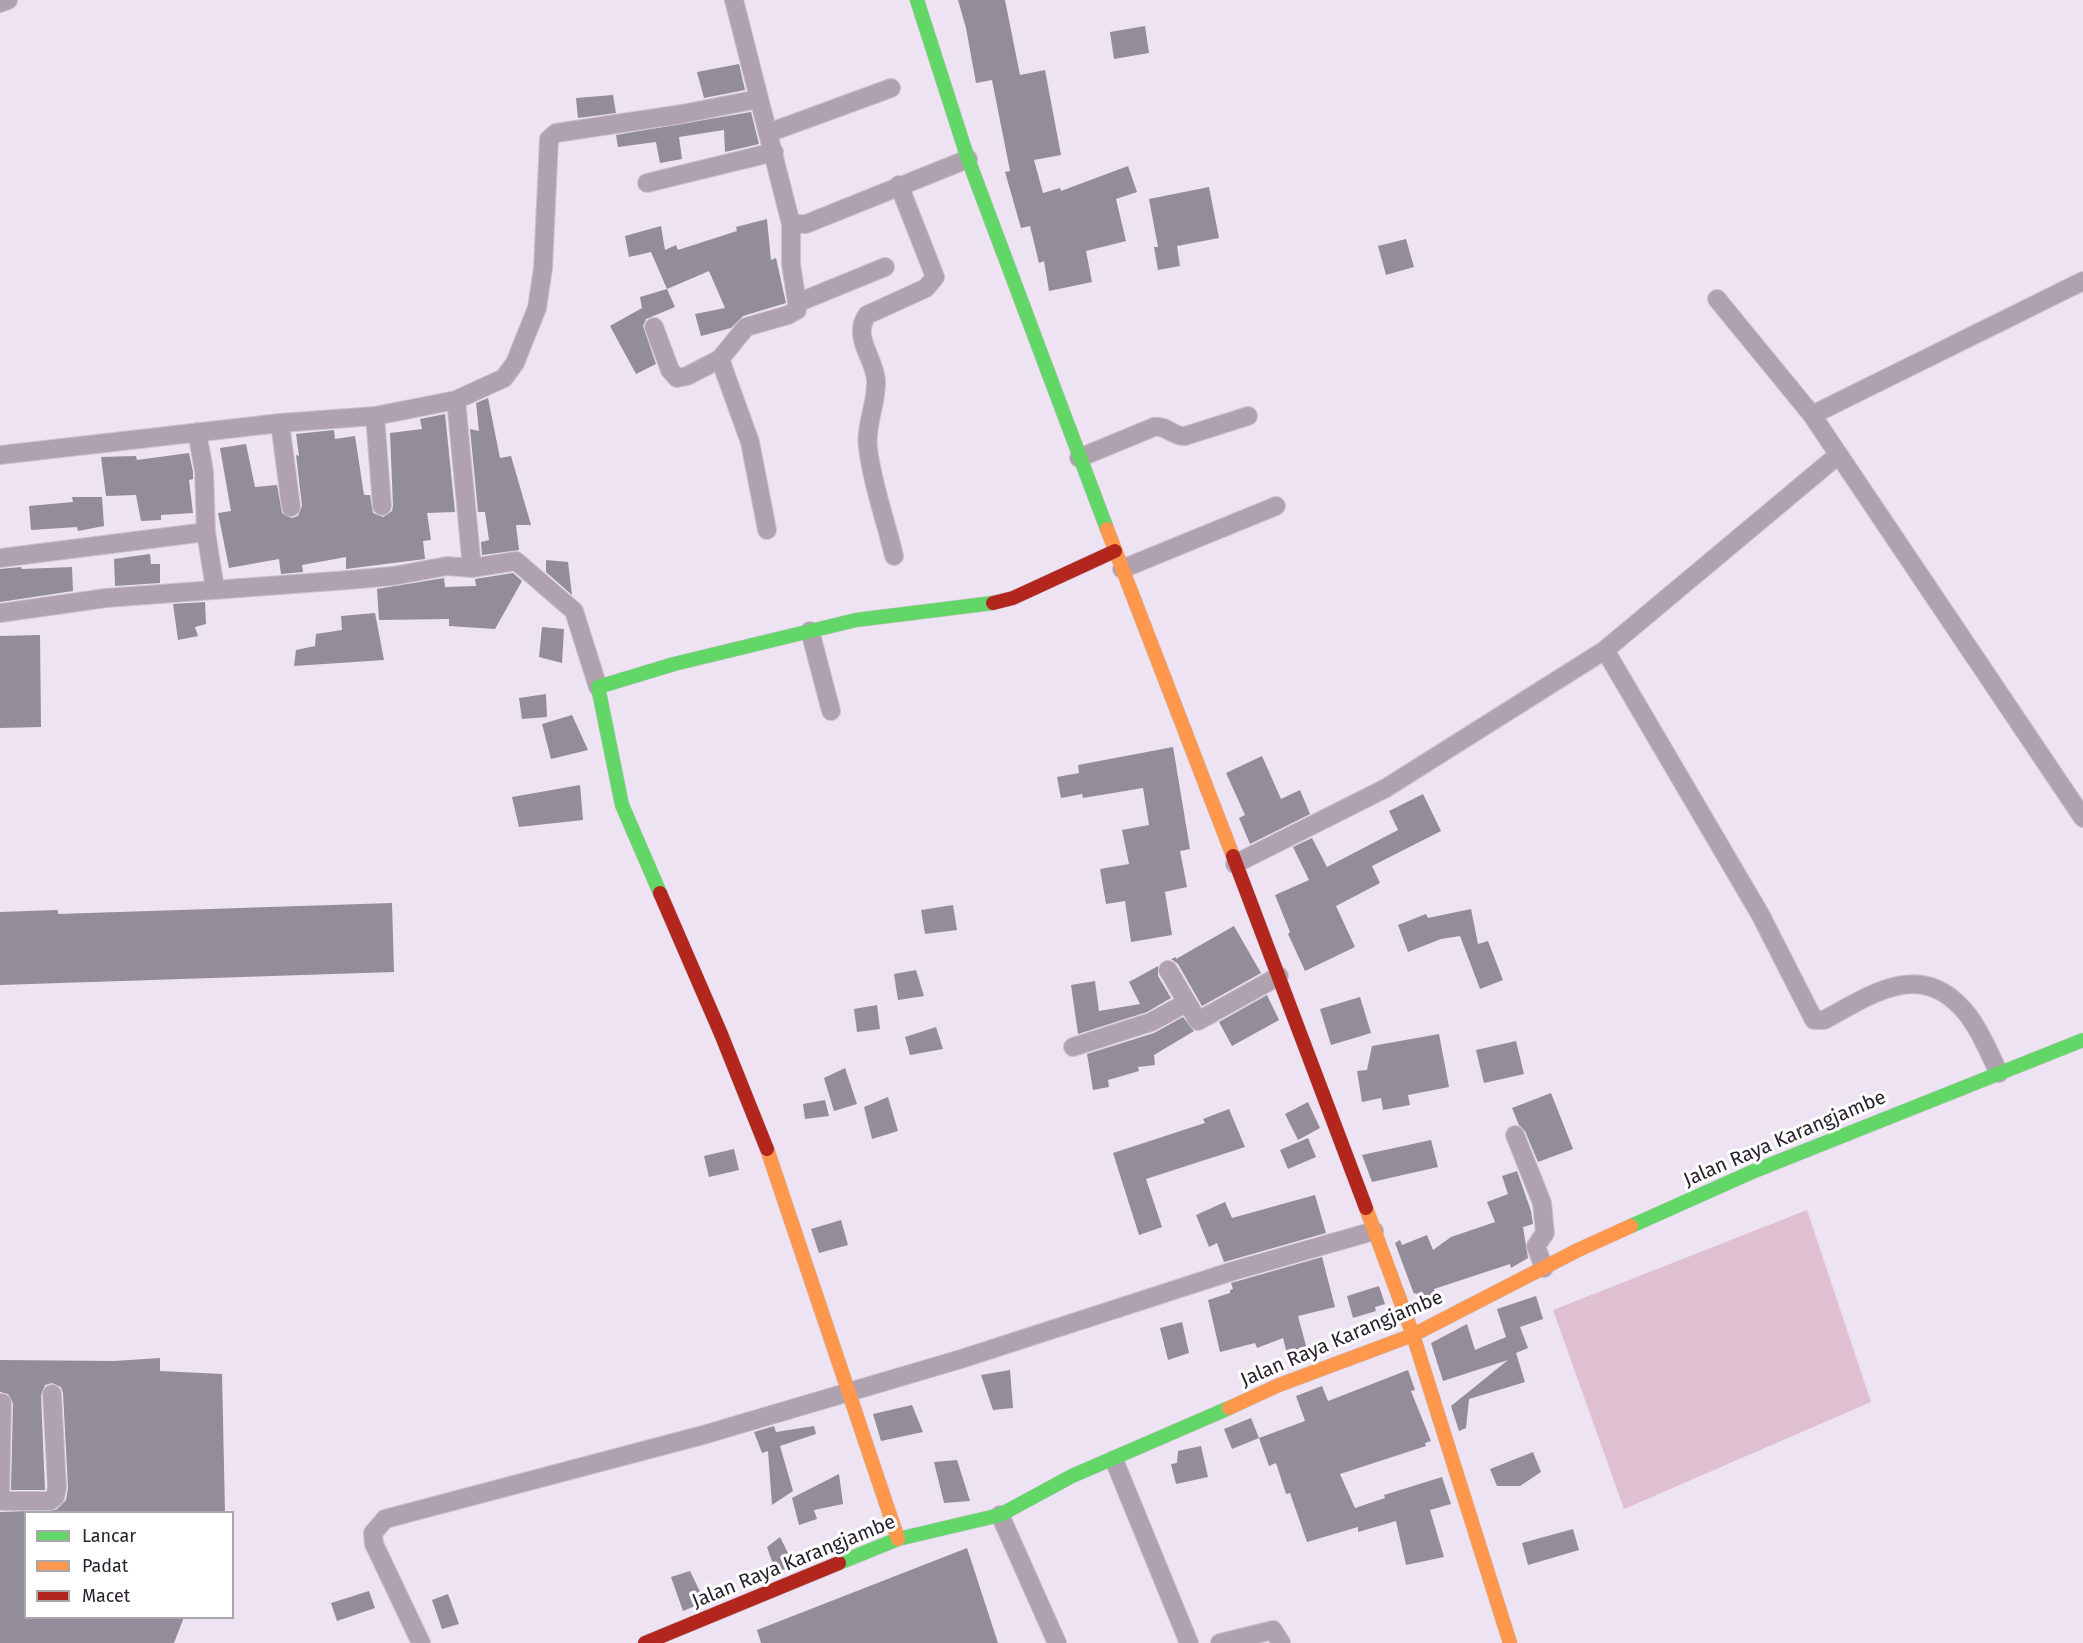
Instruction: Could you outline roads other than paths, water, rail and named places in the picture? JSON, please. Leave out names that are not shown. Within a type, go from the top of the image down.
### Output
[{"type":"street","points":[[0,3],[8,0]]},
{"type":"street","points":[[654,327],[670,370],[677,378],[687,376],[720,359],[746,327],[788,315],[796,310],[791,264],[791,224],[734,0]]},
{"type":"street","points":[[917,0],[968,159],[1030,318],[1079,458],[1279,976],[1413,1335],[1510,1643]]},
{"type":"street","points":[[768,133],[891,87]]},
{"type":"street","points":[[0,455],[280,423],[375,416],[456,400],[504,378],[515,363],[537,308],[543,268],[549,139],[556,133],[682,114],[758,99]]},
{"type":"street","points":[[647,183],[774,152]]},
{"type":"street","points":[[791,224],[806,224],[968,159]]},
{"type":"street","points":[[894,556],[868,449],[867,427],[874,407],[876,377],[861,333],[861,324],[867,315],[926,288],[934,277],[899,185]]},
{"type":"street","points":[[797,303],[885,267]]},
{"type":"street","points":[[1812,415],[2083,281]]},
{"type":"street","points":[[1717,299],[1812,415],[2083,818]]},
{"type":"street","points":[[720,359],[750,442],[767,530]]},
{"type":"street","points":[[456,400],[472,568]]},
{"type":"street","points":[[375,416],[382,506]]},
{"type":"street","points":[[1079,458],[1154,427],[1164,428],[1179,436],[1185,436],[1248,416]]},
{"type":"street","points":[[280,423],[291,507]]},
{"type":"street","points":[[197,432],[204,471],[206,532],[215,589]]},
{"type":"street","points":[[1235,864],[1386,788],[1605,650],[1838,456]]},
{"type":"street","points":[[1122,569],[1276,506]]},
{"type":"street","points":[[0,558],[206,532]]},
{"type":"street","points":[[598,687],[674,664],[865,618],[984,605],[1013,598],[1115,551]]},
{"type":"street","points":[[0,613],[106,597],[393,576],[447,566],[472,568],[516,561],[547,585],[574,611],[598,687],[622,805],[721,1034],[776,1172],[897,1539]]},
{"type":"street","points":[[810,631],[831,711]]},
{"type":"street","points":[[1605,650],[1760,914],[1814,1020],[1824,1020],[1889,987],[1915,983],[1939,991],[1960,1005],[2000,1073]]},
{"type":"street","points":[[1168,970],[1198,1022],[1279,976]]},
{"type":"street","points":[[1073,1047],[1151,1022],[1186,1003]]},
{"type":"street","name":"Jalan Raya Karangjambe","points":[[645,1643],[897,1539],[1000,1515],[1072,1476],[1114,1460],[1279,1385],[1413,1335],[1578,1250],[1752,1172],[2083,1040]]},
{"type":"street","points":[[1515,1135],[1542,1203],[1545,1233],[1536,1246],[1544,1268]]},
{"type":"street","points":[[421,1643],[374,1544],[373,1533],[385,1519],[600,1464],[848,1393],[962,1359],[1233,1271],[1374,1231]]},
{"type":"street","points":[[2,1403],[0,1501],[50,1501],[55,1497],[57,1488],[52,1394]]},
{"type":"street","points":[[1114,1460],[1189,1643]]},
{"type":"street","points":[[1000,1515],[1057,1643]]},
{"type":"street","points":[[1221,1643],[1274,1630],[1281,1643]]}]
